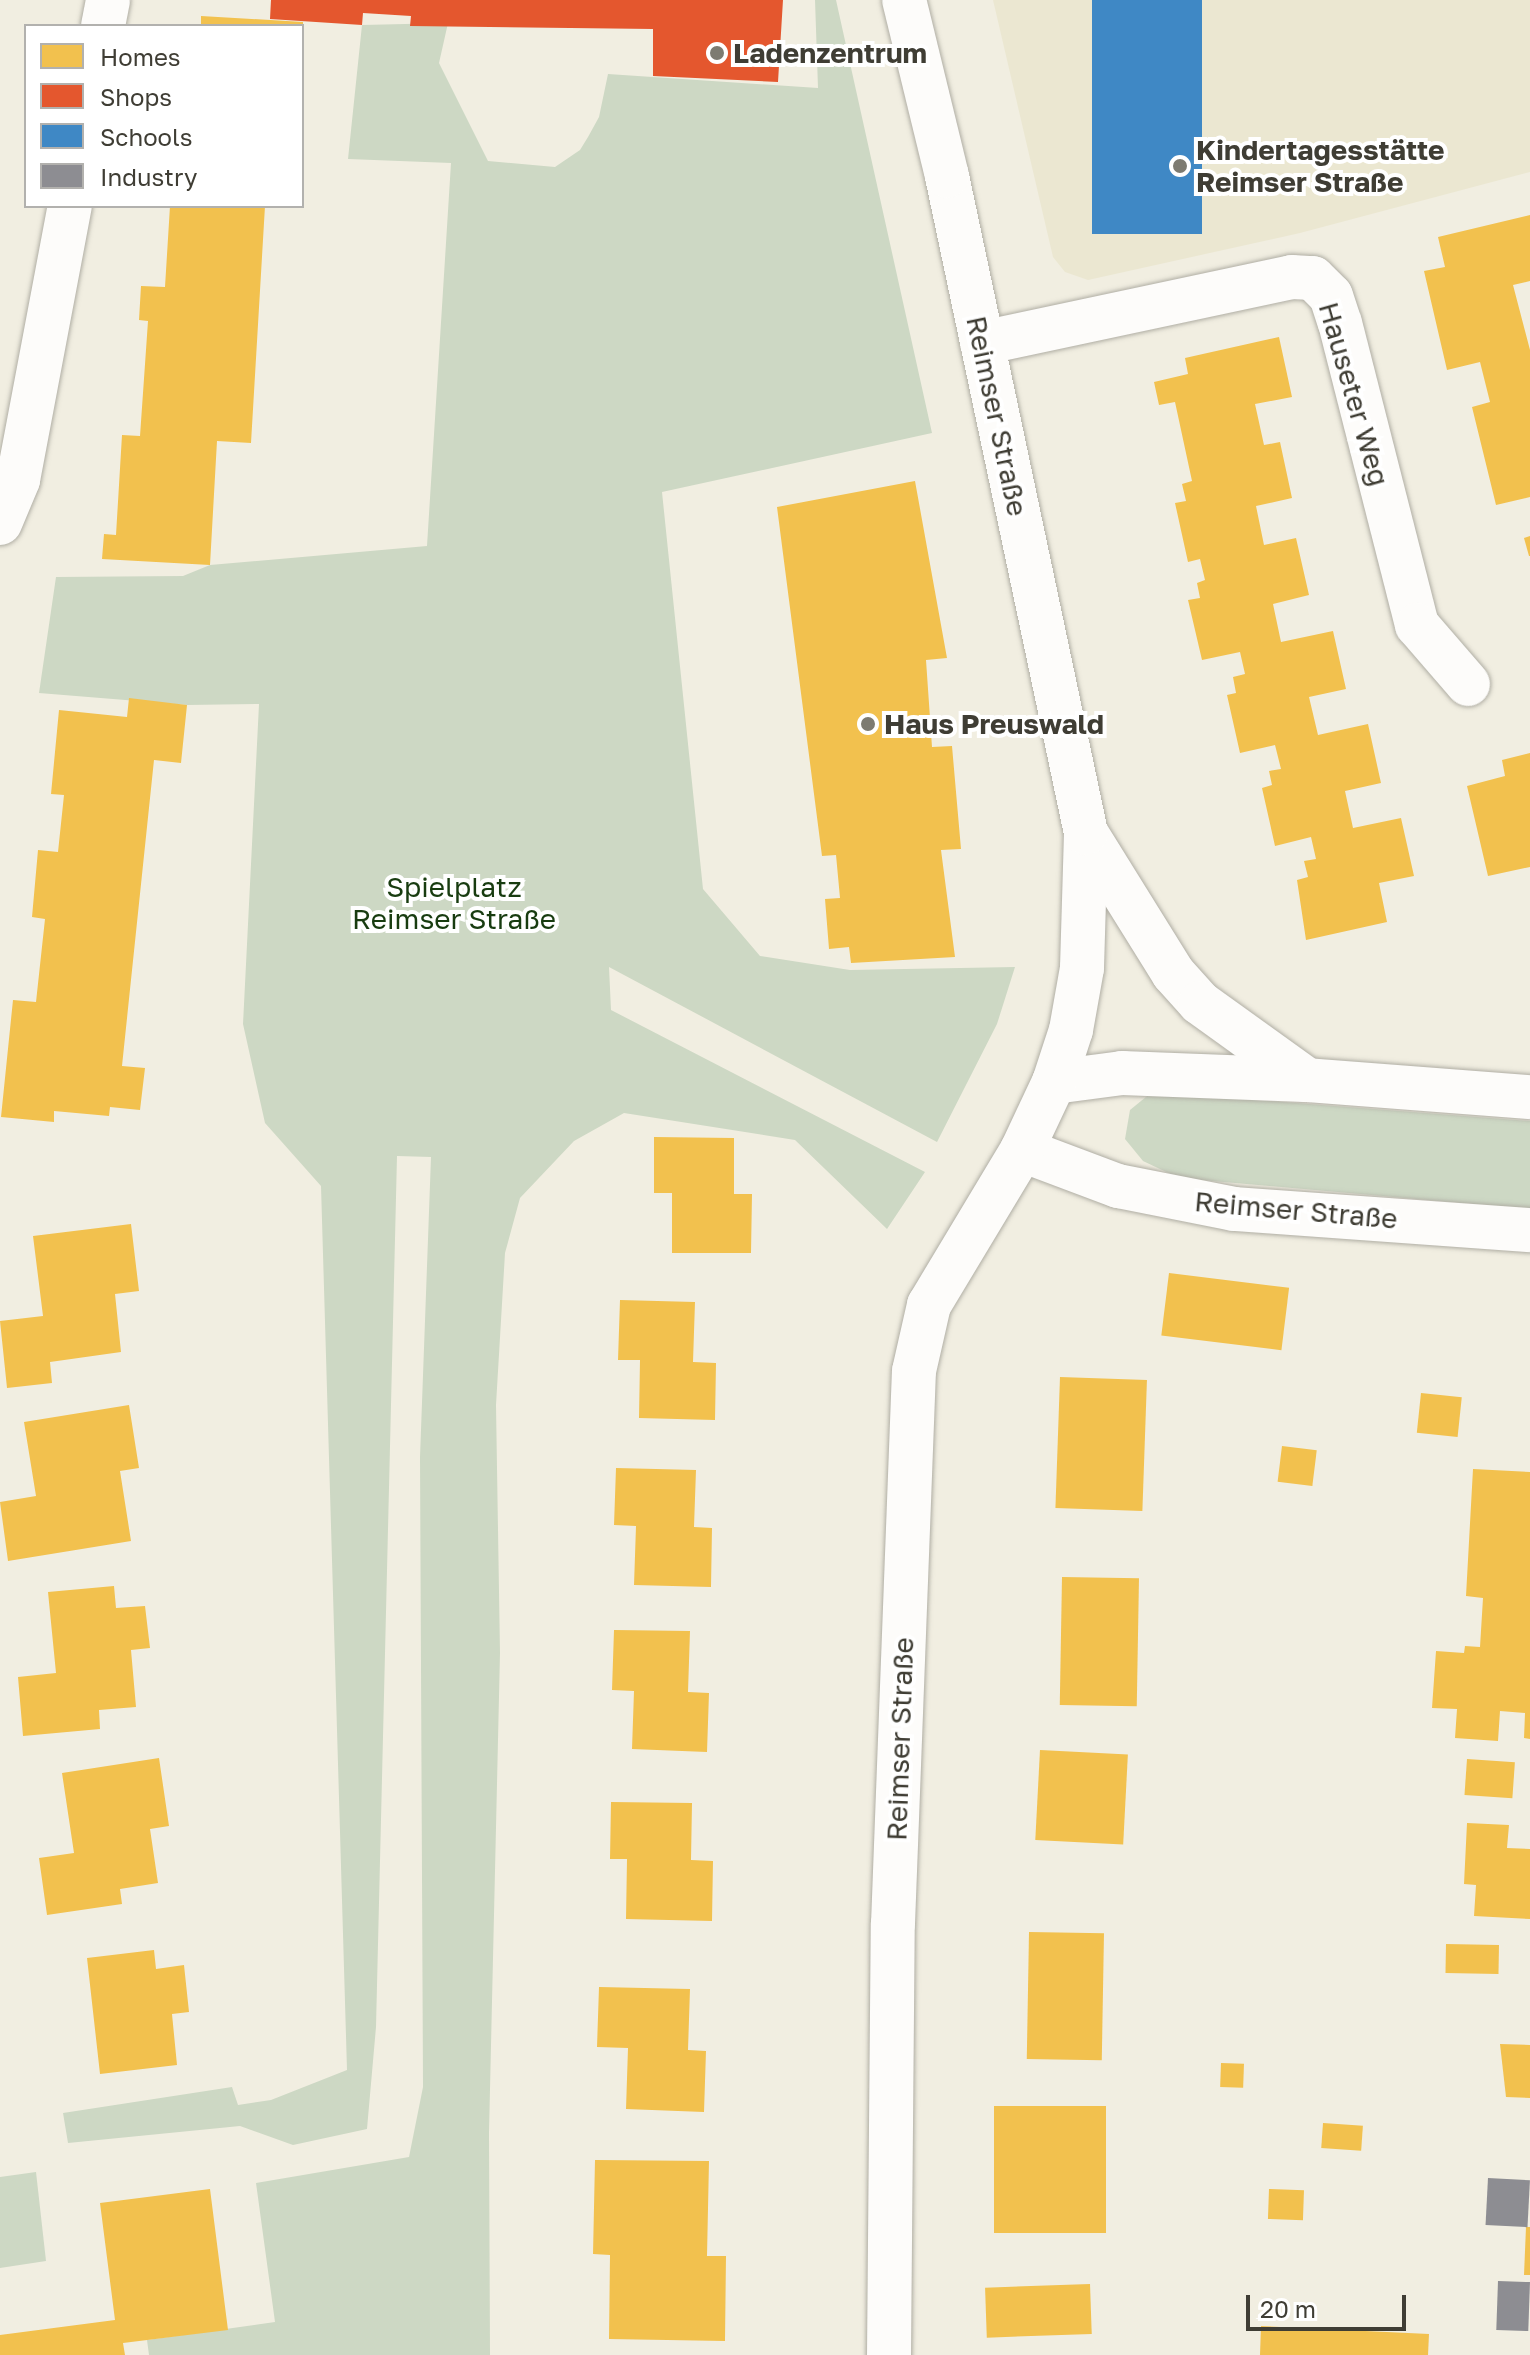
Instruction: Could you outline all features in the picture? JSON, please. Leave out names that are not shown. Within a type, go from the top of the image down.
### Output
[{"type":"street","points":[[103,24],[108,0]]},
{"type":"street","name":"Reimser Straße","points":[[889,2355],[893,1924],[914,1371],[929,1305],[1022,1150],[1054,1082],[1082,968],[1086,833],[982,343],[904,0]]},
{"type":"street","points":[[0,523],[18,480],[70,208]]},
{"type":"street","name":"Hauseter Weg","points":[[982,343],[1292,277],[1313,278],[1331,296],[1340,323],[1417,625],[1468,684]]},
{"type":"street","name":"Reimser Straße","points":[[1086,833],[1173,973],[1200,1003],[1307,1080]]},
{"type":"street","points":[[1054,1082],[1122,1073],[1307,1080],[1530,1097]]},
{"type":"street","name":"Reimser Straße","points":[[1022,1150],[1118,1186],[1234,1209],[1530,1230]]},
{"type":"shaded area","name":"Kindertagesstätte Reimser Straße","points":[[993,0],[1530,0],[1530,172],[1300,233],[1088,280],[1065,272],[1053,257]]},
{"type":"green space","name":"Spielplatz Reimser Straße","points":[[815,0],[836,0],[932,433],[662,492],[703,889],[760,956],[850,970],[1015,967],[997,1024],[937,1142],[609,967],[611,1010],[925,1172],[887,1229],[795,1140],[624,1113],[574,1141],[520,1198],[505,1253],[496,1405],[500,1653],[489,2133],[490,2355],[149,2355],[147,2340],[275,2322],[256,2183],[409,2157],[423,2087],[420,1457],[431,1157],[397,1156],[376,2027],[367,2129],[293,2145],[240,2126],[68,2143],[63,2113],[232,2087],[238,2105],[271,2100],[347,2070],[321,1186],[265,1123],[243,1024],[259,704],[187,705],[39,693],[56,577],[183,576],[210,565],[427,546],[451,163],[348,159],[362,25],[448,23],[439,63],[488,161],[555,167],[580,150],[588,137],[599,117],[608,74],[818,88]]},
{"type":"green space","points":[[1152,1092],[1530,1121],[1530,1209],[1179,1178],[1143,1161],[1125,1139],[1130,1110]]},
{"type":"green space","points":[[36,2172],[46,2261],[0,2268],[0,2177]]},
{"type":"building: Homes","points":[[201,16],[303,22],[303,24],[201,24]]},
{"type":"building: Homes","points":[[170,208],[265,208],[251,443],[217,441],[210,565],[102,559],[104,534],[116,535],[122,435],[140,436],[148,321],[139,320],[141,286],[165,287]]},
{"type":"building: Homes","points":[[1530,215],[1530,281],[1513,285],[1530,350],[1530,497],[1496,505],[1472,407],[1490,402],[1480,362],[1447,370],[1424,271],[1445,267],[1438,237]]},
{"type":"building: Homes","points":[[1279,337],[1292,397],[1255,404],[1264,445],[1280,442],[1292,498],[1256,506],[1264,545],[1296,538],[1309,595],[1273,604],[1281,642],[1333,631],[1346,689],[1309,697],[1318,735],[1368,724],[1381,783],[1345,791],[1353,828],[1401,818],[1414,876],[1379,883],[1387,922],[1306,940],[1297,880],[1308,877],[1304,861],[1316,859],[1311,837],[1275,846],[1262,788],[1272,785],[1269,771],[1281,769],[1275,745],[1240,753],[1227,695],[1236,693],[1233,677],[1245,674],[1240,652],[1202,660],[1188,600],[1200,598],[1197,583],[1205,580],[1200,559],[1188,562],[1175,503],[1186,501],[1182,484],[1192,481],[1175,402],[1159,405],[1154,382],[1188,374],[1185,358]]},
{"type":"building: Homes","name":"Haus Preuswald","points":[[915,481],[947,658],[926,660],[932,747],[952,746],[961,849],[941,850],[955,957],[851,963],[849,947],[829,949],[825,899],[840,898],[836,855],[822,856],[777,507]]},
{"type":"building: Homes","points":[[1530,536],[1530,556],[1529,556],[1524,538]]},
{"type":"building: Homes","points":[[129,698],[187,705],[181,763],[154,760],[122,1066],[145,1068],[140,1110],[110,1107],[109,1116],[54,1111],[54,1122],[1,1117],[13,1000],[36,1002],[45,919],[32,917],[38,850],[58,852],[64,795],[51,794],[59,710],[127,717]]},
{"type":"building: Homes","points":[[1530,753],[1530,867],[1488,876],[1467,786],[1505,776],[1502,760]]},
{"type":"building: Homes","points":[[654,1137],[734,1138],[734,1194],[752,1194],[751,1253],[672,1253],[672,1193],[654,1193]]},
{"type":"building: Homes","points":[[131,1224],[139,1291],[115,1294],[121,1352],[50,1362],[52,1383],[7,1388],[0,1321],[43,1316],[33,1236]]},
{"type":"building: Homes","points":[[1169,1273],[1289,1288],[1281,1350],[1161,1336]]},
{"type":"building: Homes","points":[[620,1300],[695,1302],[693,1362],[716,1363],[715,1420],[639,1418],[640,1360],[618,1360]]},
{"type":"building: Homes","points":[[1060,1377],[1147,1380],[1142,1511],[1055,1508]]},
{"type":"building: Homes","points":[[1421,1393],[1462,1397],[1458,1437],[1417,1433]]},
{"type":"building: Homes","points":[[129,1405],[139,1468],[120,1471],[131,1541],[8,1561],[0,1502],[36,1496],[24,1422]]},
{"type":"building: Homes","points":[[1282,1446],[1317,1450],[1312,1486],[1278,1482]]},
{"type":"building: Homes","points":[[616,1468],[696,1470],[694,1527],[712,1528],[711,1587],[634,1585],[636,1526],[614,1525]]},
{"type":"building: Homes","points":[[1473,1469],[1530,1472],[1530,1739],[1524,1738],[1525,1713],[1500,1711],[1498,1741],[1455,1738],[1457,1709],[1432,1708],[1436,1651],[1464,1653],[1465,1646],[1480,1647],[1483,1598],[1466,1596]]},
{"type":"building: Homes","points":[[1062,1577],[1139,1578],[1137,1706],[1060,1705]]},
{"type":"building: Homes","points":[[114,1586],[116,1608],[145,1606],[150,1648],[131,1650],[136,1707],[99,1710],[100,1729],[23,1736],[18,1677],[56,1673],[48,1592]]},
{"type":"building: Homes","points":[[614,1630],[690,1631],[688,1692],[709,1693],[707,1752],[632,1749],[634,1691],[612,1690]]},
{"type":"building: Homes","points":[[1040,1750],[1128,1755],[1123,1844],[1035,1840]]},
{"type":"building: Homes","points":[[159,1758],[169,1826],[150,1829],[158,1883],[120,1889],[122,1904],[47,1915],[39,1858],[74,1853],[62,1773]]},
{"type":"building: Homes","points":[[1467,1759],[1515,1762],[1512,1798],[1464,1795]]},
{"type":"building: Homes","points":[[611,1802],[692,1803],[691,1860],[713,1861],[712,1921],[626,1919],[627,1859],[610,1859]]},
{"type":"building: Homes","points":[[1467,1823],[1509,1825],[1507,1848],[1530,1849],[1530,1919],[1474,1916],[1476,1885],[1464,1884]]},
{"type":"building: Homes","points":[[1029,1932],[1104,1933],[1102,2060],[1027,2059]]},
{"type":"building: Homes","points":[[1446,1944],[1499,1945],[1498,1974],[1445,1973]]},
{"type":"building: Homes","points":[[154,1950],[156,1969],[184,1965],[189,2012],[172,2014],[177,2065],[100,2074],[87,1958]]},
{"type":"building: Homes","points":[[599,1987],[690,1989],[688,2050],[706,2051],[704,2112],[626,2109],[628,2048],[597,2047]]},
{"type":"building: Homes","points":[[1500,2044],[1530,2045],[1530,2098],[1506,2097]]},
{"type":"building: Homes","points":[[1221,2063],[1244,2064],[1243,2088],[1220,2087]]},
{"type":"building: Homes","points":[[994,2106],[1106,2106],[1106,2233],[994,2233]]},
{"type":"building: Homes","points":[[1323,2123],[1363,2126],[1361,2151],[1321,2148]]},
{"type":"building: Homes","points":[[595,2160],[709,2161],[707,2256],[726,2256],[725,2341],[609,2339],[610,2255],[593,2254]]},
{"type":"building: Homes","points":[[210,2189],[228,2330],[123,2343],[125,2355],[0,2355],[0,2335],[115,2320],[100,2203]]},
{"type":"building: Homes","points":[[1269,2189],[1304,2190],[1303,2220],[1268,2219]]},
{"type":"building: Homes","points":[[1526,2227],[1530,2227],[1530,2275],[1524,2275]]},
{"type":"building: Homes","points":[[1090,2284],[1092,2334],[987,2338],[985,2288]]},
{"type":"building: Homes","points":[[1261,2326],[1429,2334],[1428,2355],[1260,2355]]},
{"type":"building: Shops","name":"Ladenzentrum","points":[[271,0],[783,0],[778,82],[653,76],[653,29],[410,26],[411,16],[363,13],[362,25],[270,19]]},
{"type":"building: Schools","points":[[1092,0],[1202,0],[1202,234],[1092,234]]},
{"type":"building: Industry","points":[[1488,2178],[1530,2180],[1527,2227],[1486,2225]]},
{"type":"building: Industry","points":[[1498,2281],[1530,2282],[1528,2331],[1496,2330]]},
{"type":"place","name":"Ladenzentrum","points":[[717,53]]},
{"type":"place","name":"Kindertagesstätte Reimser Straße","points":[[1180,166]]},
{"type":"place","name":"Haus Preuswald","points":[[868,724]]}]
